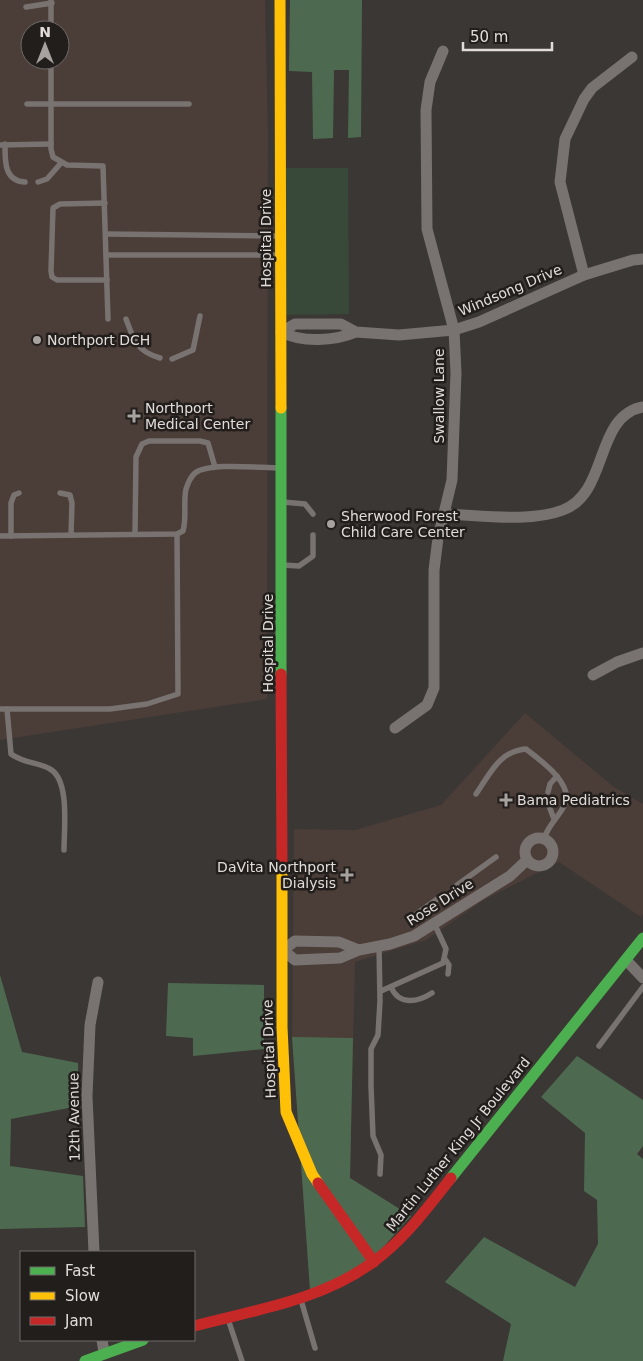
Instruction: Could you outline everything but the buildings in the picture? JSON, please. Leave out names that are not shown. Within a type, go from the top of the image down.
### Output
[{"type":"street","name":"Hospital Drive","points":[[280,0],[283,502],[282,1027],[286,1112],[312,1174],[374,1262]]},
{"type":"street","name":"Swallow Lane","points":[[395,728],[427,705],[434,688],[434,570],[438,538],[452,480],[455,446],[454,330],[427,229],[426,110],[430,82],[443,51]]},
{"type":"street","points":[[584,275],[560,182],[565,139],[580,106],[592,88],[632,57]]},
{"type":"street","name":"Windsong Drive","points":[[281,332],[293,338],[342,338],[356,332],[399,335],[454,330],[480,322],[584,275],[633,260],[643,259]]},
{"type":"street","points":[[445,514],[532,516],[562,511],[575,504],[586,493],[594,480],[603,452],[616,426],[625,416],[643,407]]},
{"type":"street","points":[[594,675],[617,662],[643,653]]},
{"type":"street","name":"Rose Drive","points":[[359,950],[339,942],[295,941],[283,950],[295,960],[340,958],[359,950],[414,936],[510,876],[527,860],[525,850],[529,842],[538,838],[544,838]]},
{"type":"street","points":[[527,860],[538,866],[550,860],[553,847],[544,838]]},
{"type":"street","name":"Martin Luther King Jr Boulevard","points":[[195,1326],[300,1298],[345,1279],[374,1262],[397,1242],[423,1213],[643,938]]},
{"type":"street","points":[[626,960],[643,978]]},
{"type":"street","name":"12th Avenue","points":[[94,1251],[87,1096],[90,1025],[98,982]]},
{"type":"street","points":[[102,1341],[104,1352]]},
{"type":"street","points":[[86,1361],[104,1352],[140,1341]]},
{"type":"lane","points":[[26,7],[51,2],[51,20]]},
{"type":"lane","points":[[51,70],[50,144],[53,157],[67,165],[103,166],[108,319]]},
{"type":"lane","points":[[27,104],[189,104]]},
{"type":"lane","points":[[25,182],[16,180],[9,175],[2,144],[50,144]]},
{"type":"lane","points":[[38,182],[47,179],[61,163]]},
{"type":"lane","points":[[105,203],[60,204],[53,208],[51,271],[52,277],[57,280],[107,280]]},
{"type":"lane","points":[[106,234],[281,236]]},
{"type":"lane","points":[[106,255],[281,255]]},
{"type":"lane","points":[[172,359],[193,350],[200,316]]},
{"type":"lane","points":[[126,318],[135,342],[146,354],[160,358]]},
{"type":"lane","points":[[135,534],[136,459],[142,444],[149,441],[200,440],[208,443],[214,467]]},
{"type":"lane","points":[[0,536],[177,534],[183,531],[186,522],[185,492],[188,482],[196,472],[208,467],[282,468]]},
{"type":"lane","points":[[11,536],[11,503],[14,495],[19,493]]},
{"type":"lane","points":[[60,493],[70,495],[72,503],[72,535]]},
{"type":"lane","points":[[283,502],[305,504],[312,514]]},
{"type":"lane","points":[[64,850],[62,785],[50,769],[33,765],[11,754],[3,709],[110,708],[148,704],[178,694],[177,534]]},
{"type":"lane","points":[[282,565],[298,566],[313,556],[313,535]]},
{"type":"lane","points":[[476,794],[500,759],[516,750],[526,749],[557,776],[562,782],[567,797],[564,806],[554,819],[544,838]]},
{"type":"lane","points":[[548,792],[550,784],[557,776]]},
{"type":"lane","points":[[550,806],[554,819]]},
{"type":"lane","points":[[453,888],[496,857]]},
{"type":"lane","points":[[412,917],[440,897]]},
{"type":"lane","points":[[381,991],[439,966],[445,959],[446,948],[434,923]]},
{"type":"lane","points":[[380,946],[381,991],[378,1035],[371,1049],[373,1136],[381,1155],[380,1174]]},
{"type":"lane","points":[[445,959],[449,965],[448,974]]},
{"type":"lane","points":[[391,987],[396,996],[405,1001],[419,1000],[432,993]]},
{"type":"lane","points":[[599,1046],[643,987]]},
{"type":"lane","points":[[300,1298],[315,1348]]},
{"type":"lane","points":[[227,1317],[242,1361]]},
{"type":"shaded area","name":"Northport Medical Center","points":[[0,0],[265,0],[268,132],[267,699],[0,740]]},
{"type":"shaded area","points":[[525,713],[614,787],[643,804],[643,914],[641,917],[559,862],[484,900],[426,940],[355,962],[350,1178],[411,1216],[310,1290],[292,1038],[294,829],[355,830],[441,805]]},
{"type":"green space","points":[[290,0],[362,0],[361,137],[348,138],[349,70],[334,70],[333,138],[313,139],[312,72],[289,71]]},
{"type":"green space","points":[[281,168],[348,168],[349,314],[281,315]]},
{"type":"green space","points":[[0,975],[22,1052],[78,1063],[79,1106],[11,1119],[10,1166],[83,1176],[85,1227],[0,1229]]},
{"type":"green space","points":[[168,983],[264,985],[264,1049],[193,1056],[193,1038],[166,1036]]},
{"type":"green space","points":[[292,1037],[353,1038],[350,1178],[411,1216],[356,1278],[310,1290]]},
{"type":"green space","points":[[577,1056],[643,1100],[643,1146],[637,1154],[643,1159],[643,1361],[503,1361],[511,1324],[445,1282],[484,1237],[575,1287],[598,1244],[597,1200],[584,1191],[585,1133],[541,1097]]},
{"type":"traffic: fast","points":[[281,408],[281,674]]},
{"type":"traffic: fast","points":[[451,1178],[643,938]]},
{"type":"traffic: fast","points":[[85,1361],[140,1341]]},
{"type":"traffic: slow","points":[[280,0],[281,408]]},
{"type":"traffic: slow","points":[[282,865],[282,1027],[286,1112],[312,1174],[318,1183]]},
{"type":"traffic: jam","points":[[281,674],[282,865]]},
{"type":"traffic: jam","points":[[195,1326],[264,1309],[310,1295],[353,1275],[395,1244],[415,1223],[451,1178]]},
{"type":"traffic: jam","points":[[318,1183],[374,1262]]},
{"type":"place","name":"Northport DCH","points":[[37,340]]},
{"type":"place","name":"Northport Medical Center","points":[[134,416]]},
{"type":"place","name":"Sherwood Forest Child Care Center","points":[[331,524]]},
{"type":"place","name":"Bama Pediatrics","points":[[506,800]]},
{"type":"place","name":"DaVita Northport Dialysis","points":[[347,875]]}]
